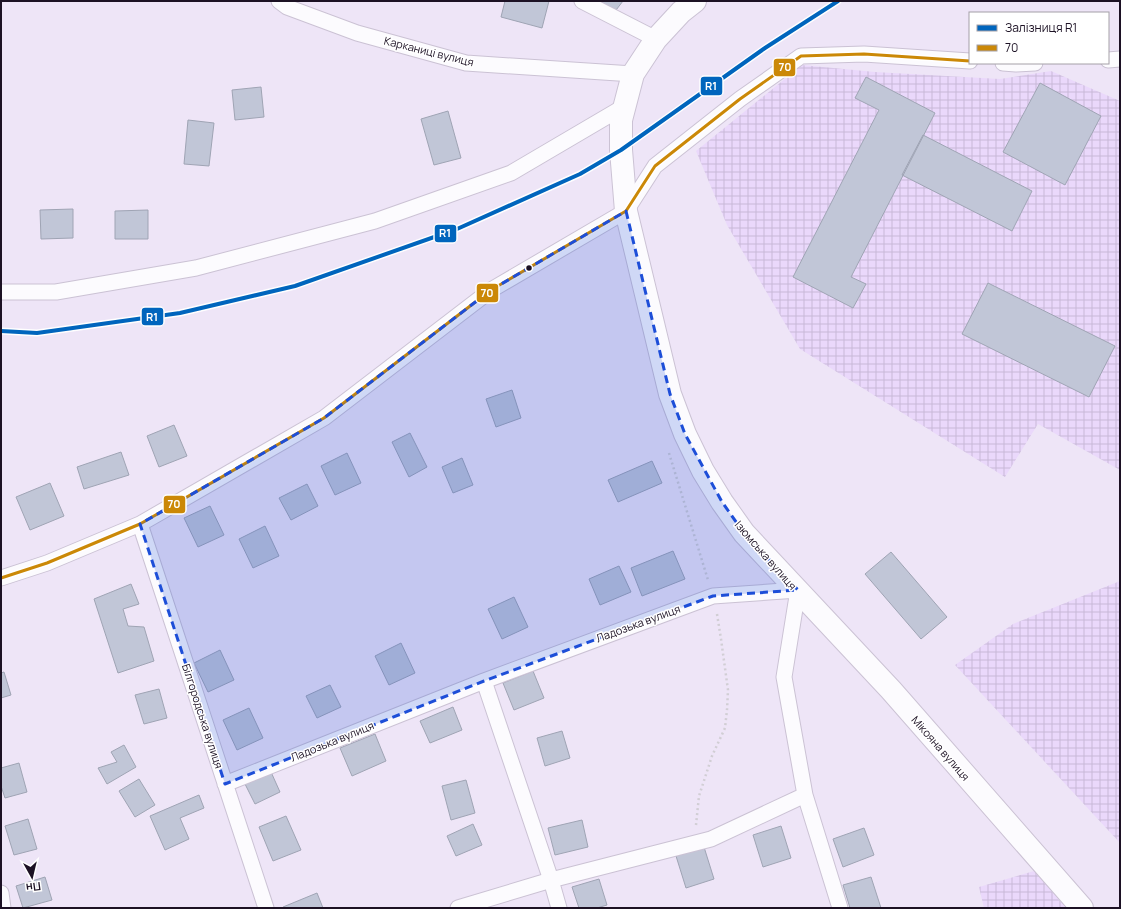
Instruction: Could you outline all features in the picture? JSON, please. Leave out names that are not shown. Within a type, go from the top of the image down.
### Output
[{"type":"street","name":"Карканиці вулиця","points":[[279,1],[287,7],[357,33],[466,63],[634,74]]},
{"type":"street","points":[[582,1],[656,39]]},
{"type":"street","name":"Ізюмська вулиця","points":[[695,1],[681,12],[656,39],[634,74],[623,113],[621,150],[626,212],[670,394],[685,434],[703,470],[722,502],[744,533],[798,590],[784,678],[805,795],[840,908]]},
{"type":"street","points":[[1,578],[47,563],[140,524],[324,418],[491,290],[626,212],[655,166],[740,99],[801,56],[864,54],[969,61]]},
{"type":"street","points":[[1109,60],[1120,59]]},
{"type":"street","points":[[1,292],[56,292],[196,268],[375,221],[512,173],[623,113]]},
{"type":"street","name":"Білгородська вулиця","points":[[140,524],[266,908]]},
{"type":"street","name":"Ладозька вулиця","points":[[225,784],[484,681],[713,596],[798,590]]},
{"type":"street","name":"Мікояна вулиця","points":[[798,590],[891,690],[1082,908]]},
{"type":"street","points":[[484,681],[559,908]]},
{"type":"street","points":[[458,908],[551,880],[710,839],[805,795]]},
{"type":"street","points":[[1,894],[3,908]]},
{"type":"highlighted area","points":[[626,211],[670,394],[685,434],[722,502],[744,533],[798,590],[713,596],[484,681],[225,784],[140,524],[324,418],[491,290]]},
{"type":"shaded area","points":[[802,65],[875,72],[1000,79],[1051,71],[1120,101],[1120,470],[1038,424],[1005,477],[800,349],[727,225],[696,151]]},
{"type":"shaded area","points":[[1120,581],[1120,843],[955,665],[1013,624]]},
{"type":"shaded area","points":[[1034,871],[1066,908],[984,908],[979,887]]},
{"type":"building","points":[[505,1],[549,1],[542,28],[501,17]]},
{"type":"building","points":[[597,1],[623,1],[613,14]]},
{"type":"building","points":[[866,77],[935,113],[851,277],[866,284],[853,308],[793,277],[879,110],[855,98]]},
{"type":"building","points":[[1040,83],[1101,116],[1065,185],[1003,152]]},
{"type":"building","points":[[261,87],[264,117],[235,120],[232,90]]},
{"type":"building","points":[[448,111],[461,158],[434,165],[421,119]]},
{"type":"building","points":[[188,120],[214,123],[209,166],[184,164]]},
{"type":"building","points":[[923,135],[1032,191],[1012,231],[902,175]]},
{"type":"building","points":[[73,209],[73,238],[41,239],[40,210]]},
{"type":"building","points":[[148,210],[148,239],[115,239],[115,211]]},
{"type":"building","points":[[988,283],[1115,346],[1089,397],[962,334]]},
{"type":"building","points":[[512,390],[521,418],[496,427],[486,399]]},
{"type":"building","points":[[174,425],[187,456],[159,467],[147,436]]},
{"type":"building","points":[[410,433],[427,467],[409,477],[392,442]]},
{"type":"building","points":[[121,452],[129,475],[84,489],[77,467]]},
{"type":"building","points":[[347,453],[361,483],[335,495],[321,466]]},
{"type":"building","points":[[462,458],[473,485],[453,493],[442,467]]},
{"type":"building","points":[[652,461],[662,483],[618,502],[608,480]]},
{"type":"building","points":[[50,483],[64,516],[30,530],[16,497]]},
{"type":"building","points":[[307,484],[318,506],[291,520],[279,498]]},
{"type":"building","points":[[210,506],[224,535],[198,547],[184,518]]},
{"type":"building","points":[[265,526],[279,556],[253,568],[239,539]]},
{"type":"building","points":[[673,551],[685,579],[642,596],[631,568]]},
{"type":"building","points":[[891,552],[947,617],[921,639],[865,574]]},
{"type":"building","points":[[619,566],[631,592],[600,605],[589,579]]},
{"type":"building","points":[[131,584],[139,604],[123,609],[128,626],[144,627],[154,661],[118,673],[94,599]]},
{"type":"building","points":[[514,597],[528,627],[502,639],[488,609]]},
{"type":"building","points":[[401,643],[415,673],[389,685],[375,656]]},
{"type":"building","points":[[220,650],[234,680],[208,692],[194,663]]},
{"type":"building","points":[[533,671],[544,698],[514,710],[503,683]]},
{"type":"building","points":[[4,672],[11,695],[1,698],[1,673]]},
{"type":"building","points":[[330,685],[341,707],[317,718],[306,696]]},
{"type":"building","points":[[159,689],[167,718],[144,724],[135,695]]},
{"type":"building","points":[[453,707],[462,730],[430,743],[420,721]]},
{"type":"building","points":[[249,708],[263,738],[237,750],[223,720]]},
{"type":"building","points":[[562,731],[570,758],[545,766],[537,738]]},
{"type":"building","points":[[375,734],[386,761],[352,776],[340,748]]},
{"type":"building","points":[[124,745],[136,767],[107,784],[98,768],[117,762],[111,752]]},
{"type":"building","points":[[19,763],[27,792],[5,798],[1,786],[1,768]]},
{"type":"building","points":[[271,772],[280,792],[255,804],[245,784]]},
{"type":"building","points":[[139,779],[155,805],[135,817],[119,791]]},
{"type":"building","points":[[466,780],[475,813],[451,820],[442,786]]},
{"type":"building","points":[[199,795],[204,808],[180,818],[189,839],[165,850],[150,816]]},
{"type":"building","points":[[286,816],[301,850],[273,861],[259,827]]},
{"type":"building","points":[[28,819],[37,849],[14,855],[5,826]]},
{"type":"building","points":[[582,820],[588,847],[555,855],[548,828]]},
{"type":"building","points":[[473,824],[482,845],[456,856],[447,836]]},
{"type":"building","points":[[781,826],[791,858],[763,867],[753,835]]},
{"type":"building","points":[[864,828],[874,855],[843,867],[833,839]]},
{"type":"building","points":[[704,847],[714,879],[686,888],[676,856]]},
{"type":"building","points":[[45,877],[52,900],[23,908],[16,886]]},
{"type":"building","points":[[871,877],[881,908],[850,908],[843,885]]},
{"type":"building","points":[[599,879],[607,905],[597,908],[579,908],[572,887]]},
{"type":"building","points":[[317,893],[323,908],[283,908],[283,907]]},
{"type":"rail line","name":"R1","points":[[1,331],[37,333],[180,313],[295,286],[457,229],[580,174],[621,150],[765,48],[838,1]]},
{"type":"transit line","name":"70","points":[[1,578],[47,563],[140,524],[324,418],[491,290],[626,211],[655,166],[740,99],[801,56],[864,54],[969,61]]}]
